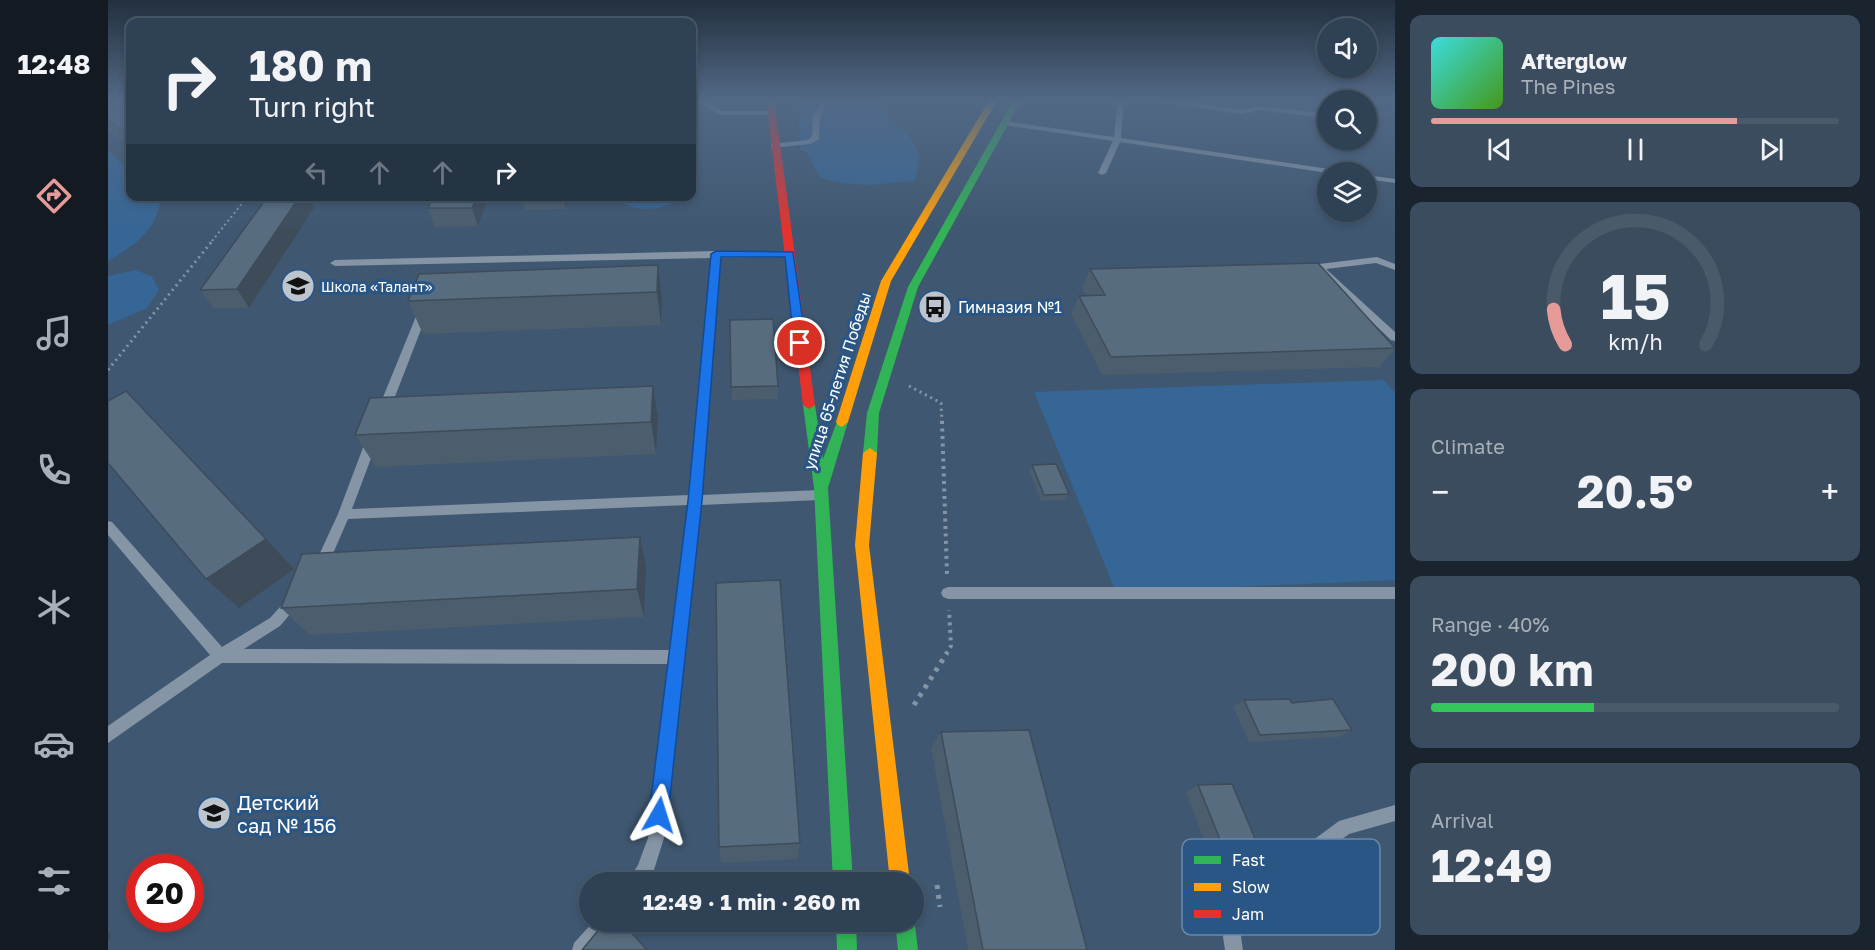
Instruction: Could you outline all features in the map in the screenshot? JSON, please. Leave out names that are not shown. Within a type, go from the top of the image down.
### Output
[{"type":"main road","name":"улица 65-летия Победы","points":[[842,872],[821,492],[844,410],[886,281],[968,143]]},
{"type":"main road","points":[[899,872],[862,545],[873,413],[912,287],[993,143]]},
{"type":"main road","points":[[774,146],[821,492]]},
{"type":"main road","points":[[846,932],[847,950]]},
{"type":"main road","points":[[906,932],[908,950]]},
{"type":"lane","points":[[774,146],[798,143]]},
{"type":"lane","points":[[1102,173],[1115,143]]},
{"type":"lane","points":[[1139,143],[1317,169]]},
{"type":"lane","points":[[1377,179],[1395,181]]},
{"type":"lane","points":[[335,263],[441,265],[716,254],[790,254]]},
{"type":"lane","points":[[644,872],[656,838],[695,501],[716,254]]},
{"type":"lane","points":[[1395,267],[1377,260],[1319,267],[1395,338]]},
{"type":"lane","points":[[108,735],[220,656],[274,622],[310,585],[344,514],[426,303]]},
{"type":"lane","points":[[344,514],[695,501],[821,492]]},
{"type":"lane","points":[[108,526],[220,656],[676,657]]},
{"type":"lane","points":[[948,593],[1395,593]]},
{"type":"lane","points":[[1329,839],[1345,827],[1395,813]]},
{"type":"lane","points":[[581,950],[597,932]]},
{"type":"lane","points":[[1233,935],[1234,950]]},
{"type":"path","points":[[108,370],[244,201]]},
{"type":"path","points":[[906,384],[941,403],[951,646],[912,708]]},
{"type":"path","points":[[935,874],[942,918]]},
{"type":"shaded area","points":[[800,143],[913,143],[920,155],[915,180],[868,185],[821,178],[808,153],[800,149]]},
{"type":"shaded area","points":[[108,150],[126,166],[126,201],[160,201],[155,219],[143,236],[108,261]]},
{"type":"shaded area","points":[[675,201],[666,206],[648,209],[623,202]]},
{"type":"shaded area","points":[[136,270],[152,277],[159,290],[147,308],[108,325],[108,276]]},
{"type":"shaded area","points":[[1384,380],[1395,393],[1395,580],[1116,592],[1034,392]]},
{"type":"building","points":[[264,201],[297,201],[237,289],[200,290]]},
{"type":"building","points":[[432,201],[475,201],[472,208],[428,208]]},
{"type":"building","points":[[1318,263],[1395,348],[1111,357],[1079,296],[1105,295],[1090,269]]},
{"type":"building","points":[[658,265],[657,292],[408,301],[419,274]]},
{"type":"building","points":[[773,319],[778,386],[731,387],[730,320]]},
{"type":"building","points":[[653,386],[651,422],[355,435],[370,398]]},
{"type":"building","points":[[126,391],[266,539],[206,579],[108,463],[108,401]]},
{"type":"building","points":[[1056,464],[1069,494],[1044,495],[1032,465]]},
{"type":"building","points":[[640,537],[637,589],[281,608],[302,554]]},
{"type":"building","points":[[780,580],[800,843],[719,847],[716,583]]},
{"type":"building","points":[[1289,699],[1292,703],[1333,699],[1352,730],[1260,735],[1244,700]]},
{"type":"building","points":[[1029,730],[1087,950],[983,950],[941,732]]},
{"type":"building","points":[[1232,784],[1255,839],[1220,839],[1198,785]]},
{"type":"building","points":[[597,932],[631,932],[647,950],[582,950]]},
{"type":"traffic: fast","points":[[870,453],[873,413],[913,287],[993,143]]},
{"type":"traffic: fast","points":[[809,405],[821,488]]},
{"type":"traffic: fast","points":[[842,422],[821,488],[842,872]]},
{"type":"traffic: fast","points":[[846,932],[847,950]]},
{"type":"traffic: fast","points":[[906,932],[908,950]]},
{"type":"traffic: slow","points":[[842,422],[886,281],[968,143]]},
{"type":"traffic: slow","points":[[870,453],[862,545],[899,872]]},
{"type":"traffic: jam","points":[[776,143],[809,405]]},
{"type":"place","name":"Школа «Талант»","points":[[298,286]]},
{"type":"place","name":"Гимназия №1","points":[[935,307]]},
{"type":"place","name":"Детский сад № 156","points":[[214,813]]},
{"type":"route","points":[[659,815],[695,501],[716,254],[790,254],[800,343]]}]
